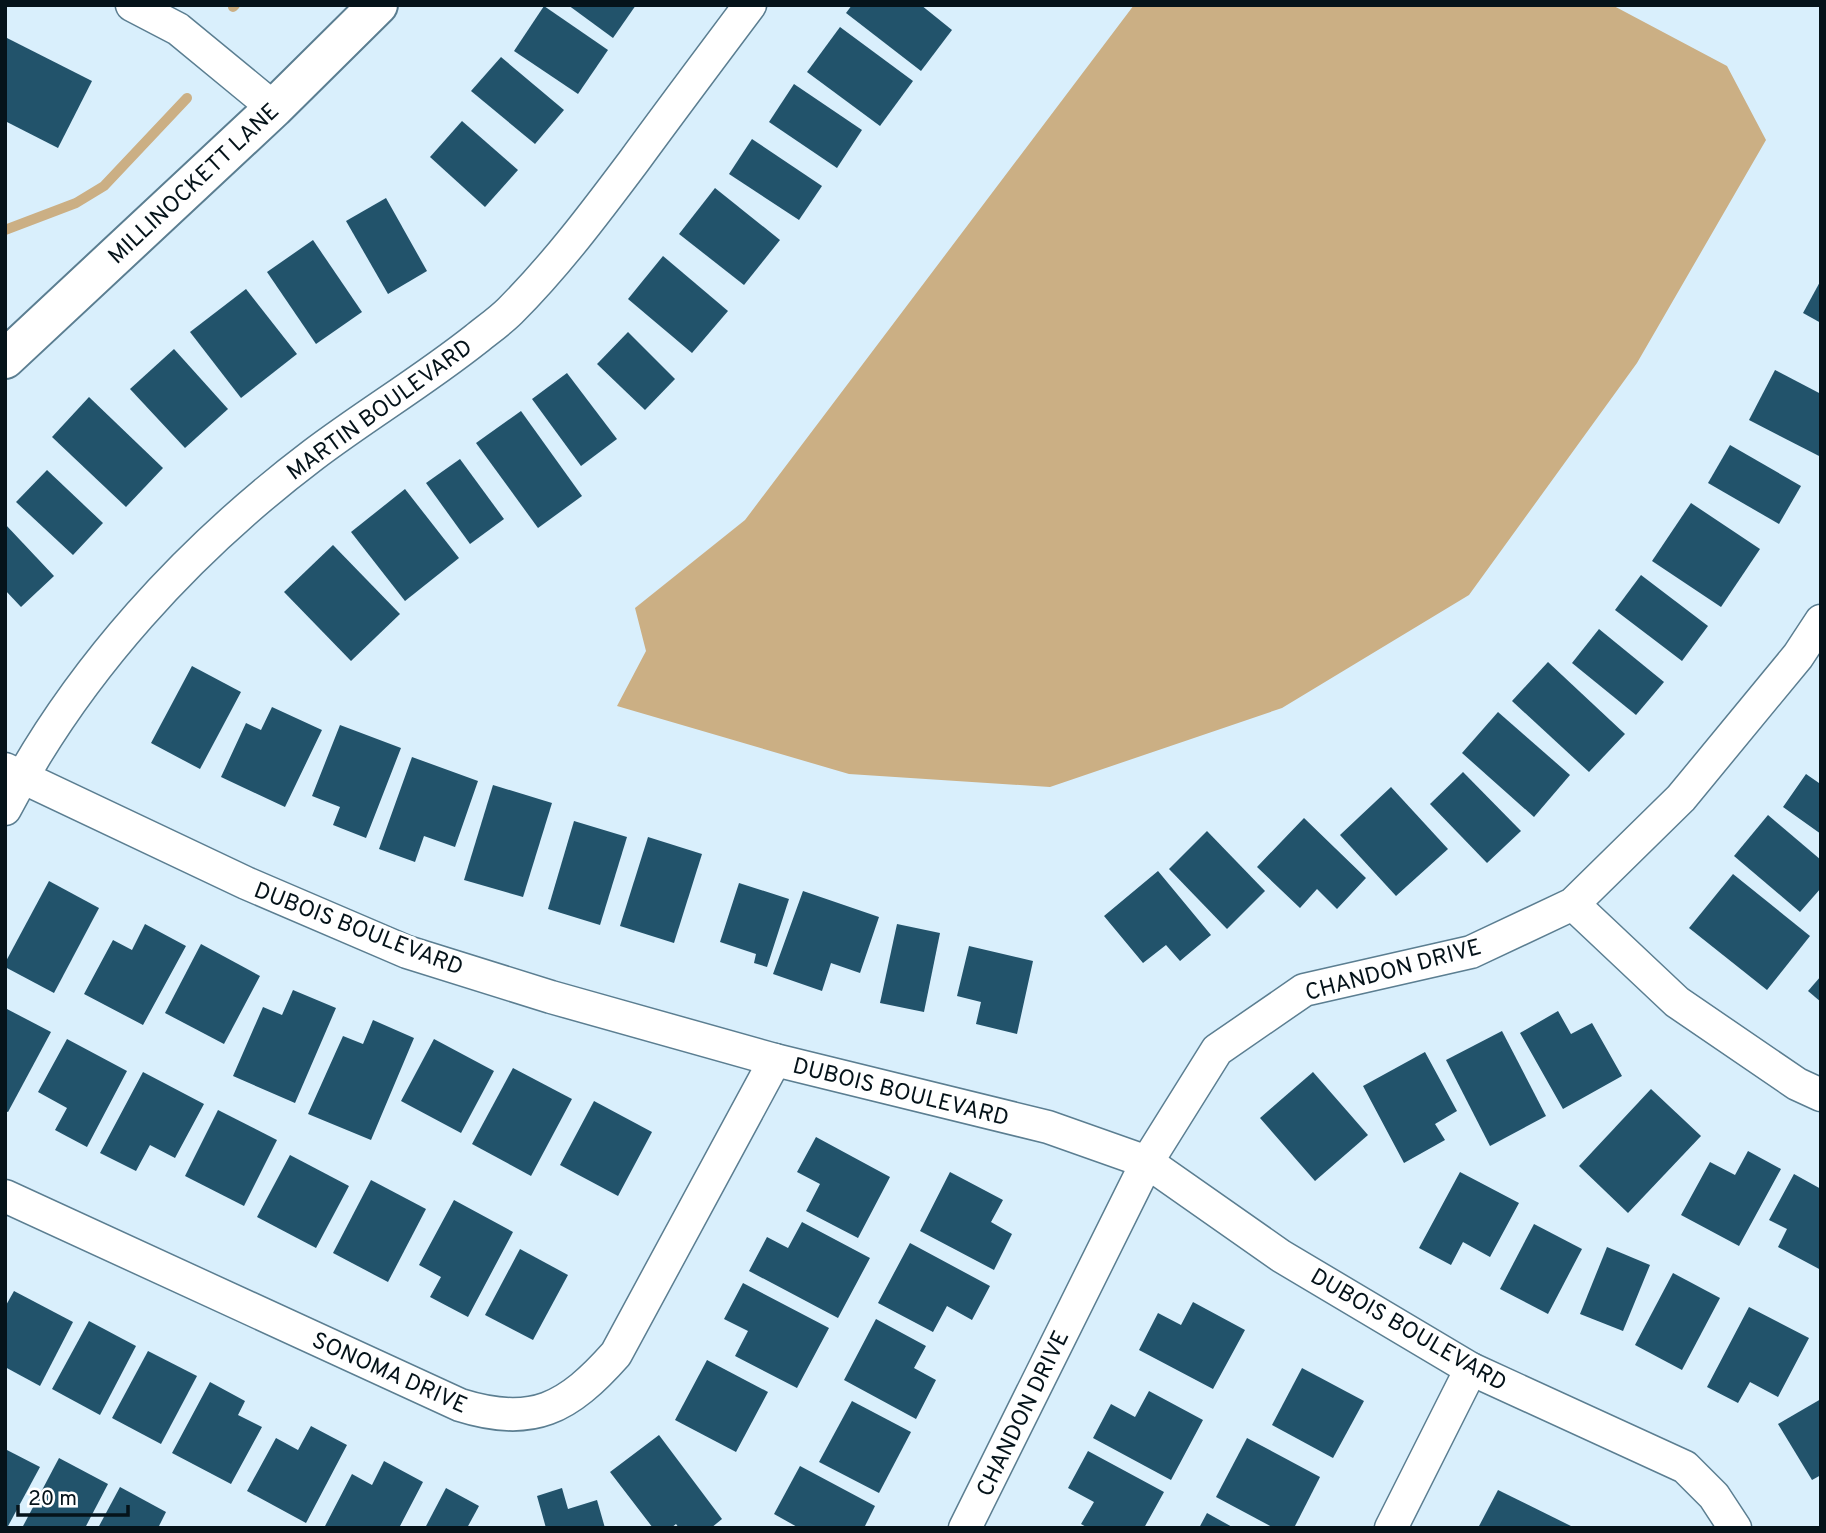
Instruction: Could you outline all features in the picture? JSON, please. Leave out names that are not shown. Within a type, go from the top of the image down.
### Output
[{"type":"street","points":[[132,5],[178,29],[274,108]]},
{"type":"street","name":"MILLINOCKETT LANE","points":[[5,359],[274,108],[378,5]]},
{"type":"street","name":"MARTIN BOULEVARD","points":[[5,809],[13,773],[127,629],[221,533],[314,454],[452,358],[509,313],[554,263],[613,188],[750,5]]},
{"type":"street","name":"CHANDON DRIVE","points":[[965,1528],[1147,1162],[1217,1051],[1304,990],[1471,952],[1573,904],[1681,797],[1798,656],[1821,621]]},
{"type":"street","name":"DUBOIS BOULEVARD","points":[[13,773],[246,883],[407,952],[551,997],[775,1060],[1048,1127],[1147,1162],[1281,1256],[1471,1369],[1685,1466],[1714,1496],[1735,1528]]},
{"type":"street","points":[[1573,904],[1677,1002],[1797,1084],[1821,1095]]},
{"type":"street","name":"SONOMA DRIVE","points":[[5,1196],[460,1405],[485,1413],[511,1416],[540,1411],[564,1402],[589,1384],[616,1353],[775,1060]]},
{"type":"street","points":[[1391,1528],[1471,1369]]},
{"type":"shaded area","points":[[1134,5],[1612,5],[1727,66],[1766,140],[1637,363],[1469,595],[1282,708],[1050,787],[849,774],[617,706],[646,651],[635,608],[745,520]]},
{"type":"building","points":[[568,5],[636,5],[613,38]]},
{"type":"building","points":[[852,5],[921,5],[952,30],[921,71],[846,13]]},
{"type":"building","points":[[544,6],[608,50],[578,94],[514,51]]},
{"type":"building","points":[[840,27],[913,81],[880,126],[807,72]]},
{"type":"building","points":[[5,37],[92,81],[58,148],[5,121]]},
{"type":"building","points":[[501,57],[564,110],[535,144],[471,91]]},
{"type":"building","points":[[794,84],[862,130],[837,168],[769,122]]},
{"type":"building","points":[[462,121],[518,170],[485,207],[430,157]]},
{"type":"building","points":[[752,139],[822,186],[799,220],[729,174]]},
{"type":"building","points":[[715,188],[780,240],[744,285],[679,234]]},
{"type":"building","points":[[386,198],[427,271],[388,294],[346,221]]},
{"type":"building","points":[[313,240],[362,312],[316,344],[267,272]]},
{"type":"building","points":[[663,256],[728,311],[692,353],[628,299]]},
{"type":"building","points":[[1821,280],[1821,323],[1803,313]]},
{"type":"building","points":[[246,289],[297,354],[241,398],[190,332]]},
{"type":"building","points":[[628,332],[675,379],[645,410],[597,364]]},
{"type":"building","points":[[174,349],[228,409],[185,448],[130,389]]},
{"type":"building","points":[[1775,370],[1821,394],[1821,457],[1749,420]]},
{"type":"building","points":[[567,373],[617,439],[581,466],[532,399]]},
{"type":"building","points":[[89,397],[163,468],[126,507],[52,437]]},
{"type":"building","points":[[521,411],[582,496],[538,528],[476,443]]},
{"type":"building","points":[[1730,445],[1801,486],[1779,524],[1708,483]]},
{"type":"building","points":[[460,459],[504,519],[470,544],[426,483]]},
{"type":"building","points":[[47,470],[103,523],[73,555],[16,502]]},
{"type":"building","points":[[405,489],[459,558],[405,601],[351,532]]},
{"type":"building","points":[[1691,503],[1760,549],[1721,607],[1652,561]]},
{"type":"building","points":[[5,524],[54,576],[21,607],[5,590]]},
{"type":"building","points":[[333,545],[400,614],[351,661],[284,592]]},
{"type":"building","points":[[1641,575],[1708,626],[1682,661],[1615,610]]},
{"type":"building","points":[[1599,629],[1664,682],[1636,715],[1572,663]]},
{"type":"building","points":[[1548,662],[1625,734],[1589,772],[1512,701]]},
{"type":"building","points":[[192,666],[241,692],[200,769],[151,743]]},
{"type":"building","points":[[272,707],[322,730],[285,807],[221,777],[246,723],[261,730]]},
{"type":"building","points":[[1498,712],[1570,775],[1534,817],[1462,753]]},
{"type":"building","points":[[340,725],[401,748],[366,838],[333,825],[340,807],[312,796]]},
{"type":"building","points":[[412,757],[478,781],[455,847],[424,836],[415,862],[379,849]]},
{"type":"building","points":[[1463,772],[1521,831],[1487,863],[1430,804]]},
{"type":"building","points":[[1806,774],[1819,783],[1821,781],[1821,834],[1783,807]]},
{"type":"building","points":[[493,785],[552,803],[523,897],[464,880]]},
{"type":"building","points":[[1391,787],[1448,849],[1396,896],[1340,835]]},
{"type":"building","points":[[1768,815],[1821,860],[1821,888],[1800,912],[1734,856]]},
{"type":"building","points":[[1304,818],[1366,878],[1337,909],[1317,889],[1300,908],[1257,867]]},
{"type":"building","points":[[574,821],[627,837],[600,925],[548,909]]},
{"type":"building","points":[[1207,831],[1265,891],[1227,929],[1169,869]]},
{"type":"building","points":[[648,837],[702,854],[674,943],[620,926]]},
{"type":"building","points":[[1158,871],[1211,935],[1180,961],[1166,945],[1143,963],[1104,916]]},
{"type":"building","points":[[1733,874],[1810,936],[1767,990],[1689,928]]},
{"type":"building","points":[[49,881],[99,908],[54,993],[5,967]]},
{"type":"building","points":[[739,883],[789,899],[767,967],[754,963],[756,954],[720,942]]},
{"type":"building","points":[[803,891],[879,917],[860,973],[831,963],[822,991],[773,974]]},
{"type":"building","points":[[145,924],[186,946],[143,1025],[84,994],[113,940],[132,950]]},
{"type":"building","points":[[897,924],[940,933],[924,1012],[880,1003]]},
{"type":"building","points":[[201,944],[260,976],[224,1044],[165,1013]]},
{"type":"building","points":[[969,946],[1033,961],[1017,1034],[976,1024],[981,1002],[957,996]]},
{"type":"building","points":[[1821,976],[1821,1002],[1808,991]]},
{"type":"building","points":[[293,990],[336,1008],[295,1103],[233,1076],[263,1007],[282,1015]]},
{"type":"building","points":[[5,1008],[51,1032],[8,1112],[5,1111]]},
{"type":"building","points":[[1558,1011],[1571,1034],[1592,1023],[1622,1076],[1563,1109],[1520,1033]]},
{"type":"building","points":[[373,1020],[414,1038],[371,1140],[308,1114],[343,1036],[363,1044]]},
{"type":"building","points":[[1502,1031],[1546,1116],[1490,1146],[1446,1060]]},
{"type":"building","points":[[67,1039],[127,1071],[87,1147],[55,1130],[67,1108],[38,1092]]},
{"type":"building","points":[[434,1039],[494,1071],[461,1133],[401,1101]]},
{"type":"building","points":[[1425,1052],[1457,1111],[1435,1124],[1445,1140],[1404,1163],[1363,1086]]},
{"type":"building","points":[[513,1068],[572,1099],[531,1176],[472,1144]]},
{"type":"building","points":[[143,1072],[204,1104],[175,1158],[150,1145],[136,1171],[100,1153]]},
{"type":"building","points":[[1313,1072],[1368,1135],[1315,1181],[1260,1118]]},
{"type":"building","points":[[1651,1089],[1701,1136],[1628,1213],[1579,1166]]},
{"type":"building","points":[[594,1101],[652,1132],[618,1196],[560,1165]]},
{"type":"building","points":[[218,1110],[277,1140],[244,1206],[185,1176]]},
{"type":"building","points":[[816,1137],[890,1177],[858,1238],[806,1211],[820,1184],[797,1172]]},
{"type":"building","points":[[1748,1151],[1781,1169],[1739,1246],[1681,1215],[1710,1162],[1735,1175]]},
{"type":"building","points":[[290,1155],[349,1186],[316,1248],[257,1217]]},
{"type":"building","points":[[950,1172],[1003,1200],[991,1222],[1012,1234],[994,1270],[920,1231]]},
{"type":"building","points":[[1460,1172],[1519,1203],[1490,1257],[1463,1242],[1451,1265],[1419,1248]]},
{"type":"building","points":[[1794,1174],[1821,1189],[1821,1270],[1778,1247],[1787,1229],[1769,1220]]},
{"type":"building","points":[[371,1180],[426,1209],[388,1282],[333,1253]]},
{"type":"building","points":[[454,1200],[513,1232],[468,1317],[430,1297],[441,1277],[419,1265]]},
{"type":"building","points":[[802,1222],[870,1258],[838,1318],[749,1271],[767,1237],[788,1248]]},
{"type":"building","points":[[1534,1224],[1582,1249],[1548,1314],[1500,1289]]},
{"type":"building","points":[[910,1243],[990,1286],[972,1320],[947,1306],[933,1332],[878,1303]]},
{"type":"building","points":[[1607,1247],[1650,1265],[1623,1331],[1580,1314]]},
{"type":"building","points":[[520,1249],[568,1275],[533,1340],[485,1315]]},
{"type":"building","points":[[1673,1273],[1720,1298],[1682,1370],[1635,1345]]},
{"type":"building","points":[[743,1283],[829,1328],[797,1388],[735,1356],[748,1331],[724,1319]]},
{"type":"building","points":[[14,1291],[73,1322],[40,1386],[5,1367],[5,1307]]},
{"type":"building","points":[[1193,1302],[1245,1330],[1213,1389],[1139,1350],[1158,1313],[1181,1325]]},
{"type":"building","points":[[1749,1307],[1809,1338],[1778,1397],[1750,1382],[1738,1403],[1707,1387]]},
{"type":"building","points":[[876,1319],[926,1346],[914,1368],[936,1380],[916,1419],[844,1380]]},
{"type":"building","points":[[89,1321],[136,1346],[100,1415],[52,1389]]},
{"type":"building","points":[[148,1351],[197,1376],[161,1444],[112,1418]]},
{"type":"building","points":[[707,1360],[768,1392],[736,1452],[675,1420]]},
{"type":"building","points":[[1302,1368],[1364,1401],[1333,1458],[1272,1425]]},
{"type":"building","points":[[210,1382],[245,1401],[238,1415],[262,1427],[231,1484],[172,1453]]},
{"type":"building","points":[[1149,1391],[1203,1420],[1171,1480],[1093,1438],[1111,1404],[1135,1417]]},
{"type":"building","points":[[1821,1399],[1821,1475],[1812,1480],[1778,1424]]},
{"type":"building","points":[[852,1401],[911,1432],[879,1493],[819,1462]]},
{"type":"building","points":[[311,1426],[347,1445],[306,1523],[247,1491],[276,1438],[298,1450]]},
{"type":"building","points":[[659,1435],[722,1519],[711,1528],[679,1528],[676,1524],[671,1528],[653,1528],[610,1472]]},
{"type":"building","points":[[1247,1438],[1320,1477],[1294,1528],[1274,1528],[1216,1497]]},
{"type":"building","points":[[5,1449],[40,1467],[7,1528],[5,1528]]},
{"type":"building","points":[[1088,1451],[1164,1492],[1144,1528],[1088,1528],[1081,1524],[1094,1502],[1068,1488]]},
{"type":"building","points":[[59,1458],[108,1484],[85,1528],[22,1528]]},
{"type":"building","points":[[384,1461],[423,1482],[399,1528],[324,1528],[352,1474],[372,1485]]},
{"type":"building","points":[[800,1466],[875,1506],[864,1528],[799,1528],[774,1514]]},
{"type":"building","points":[[120,1487],[166,1512],[158,1528],[98,1528]]},
{"type":"building","points":[[446,1488],[479,1506],[467,1528],[425,1528]]},
{"type":"building","points":[[562,1488],[568,1509],[597,1500],[605,1528],[546,1528],[537,1496]]},
{"type":"building","points":[[1498,1490],[1575,1528],[1478,1528]]},
{"type":"building","points":[[1207,1513],[1234,1528],[1199,1528]]},
{"type":"waterway","points":[[5,230],[76,203],[104,186],[187,98]]}]
